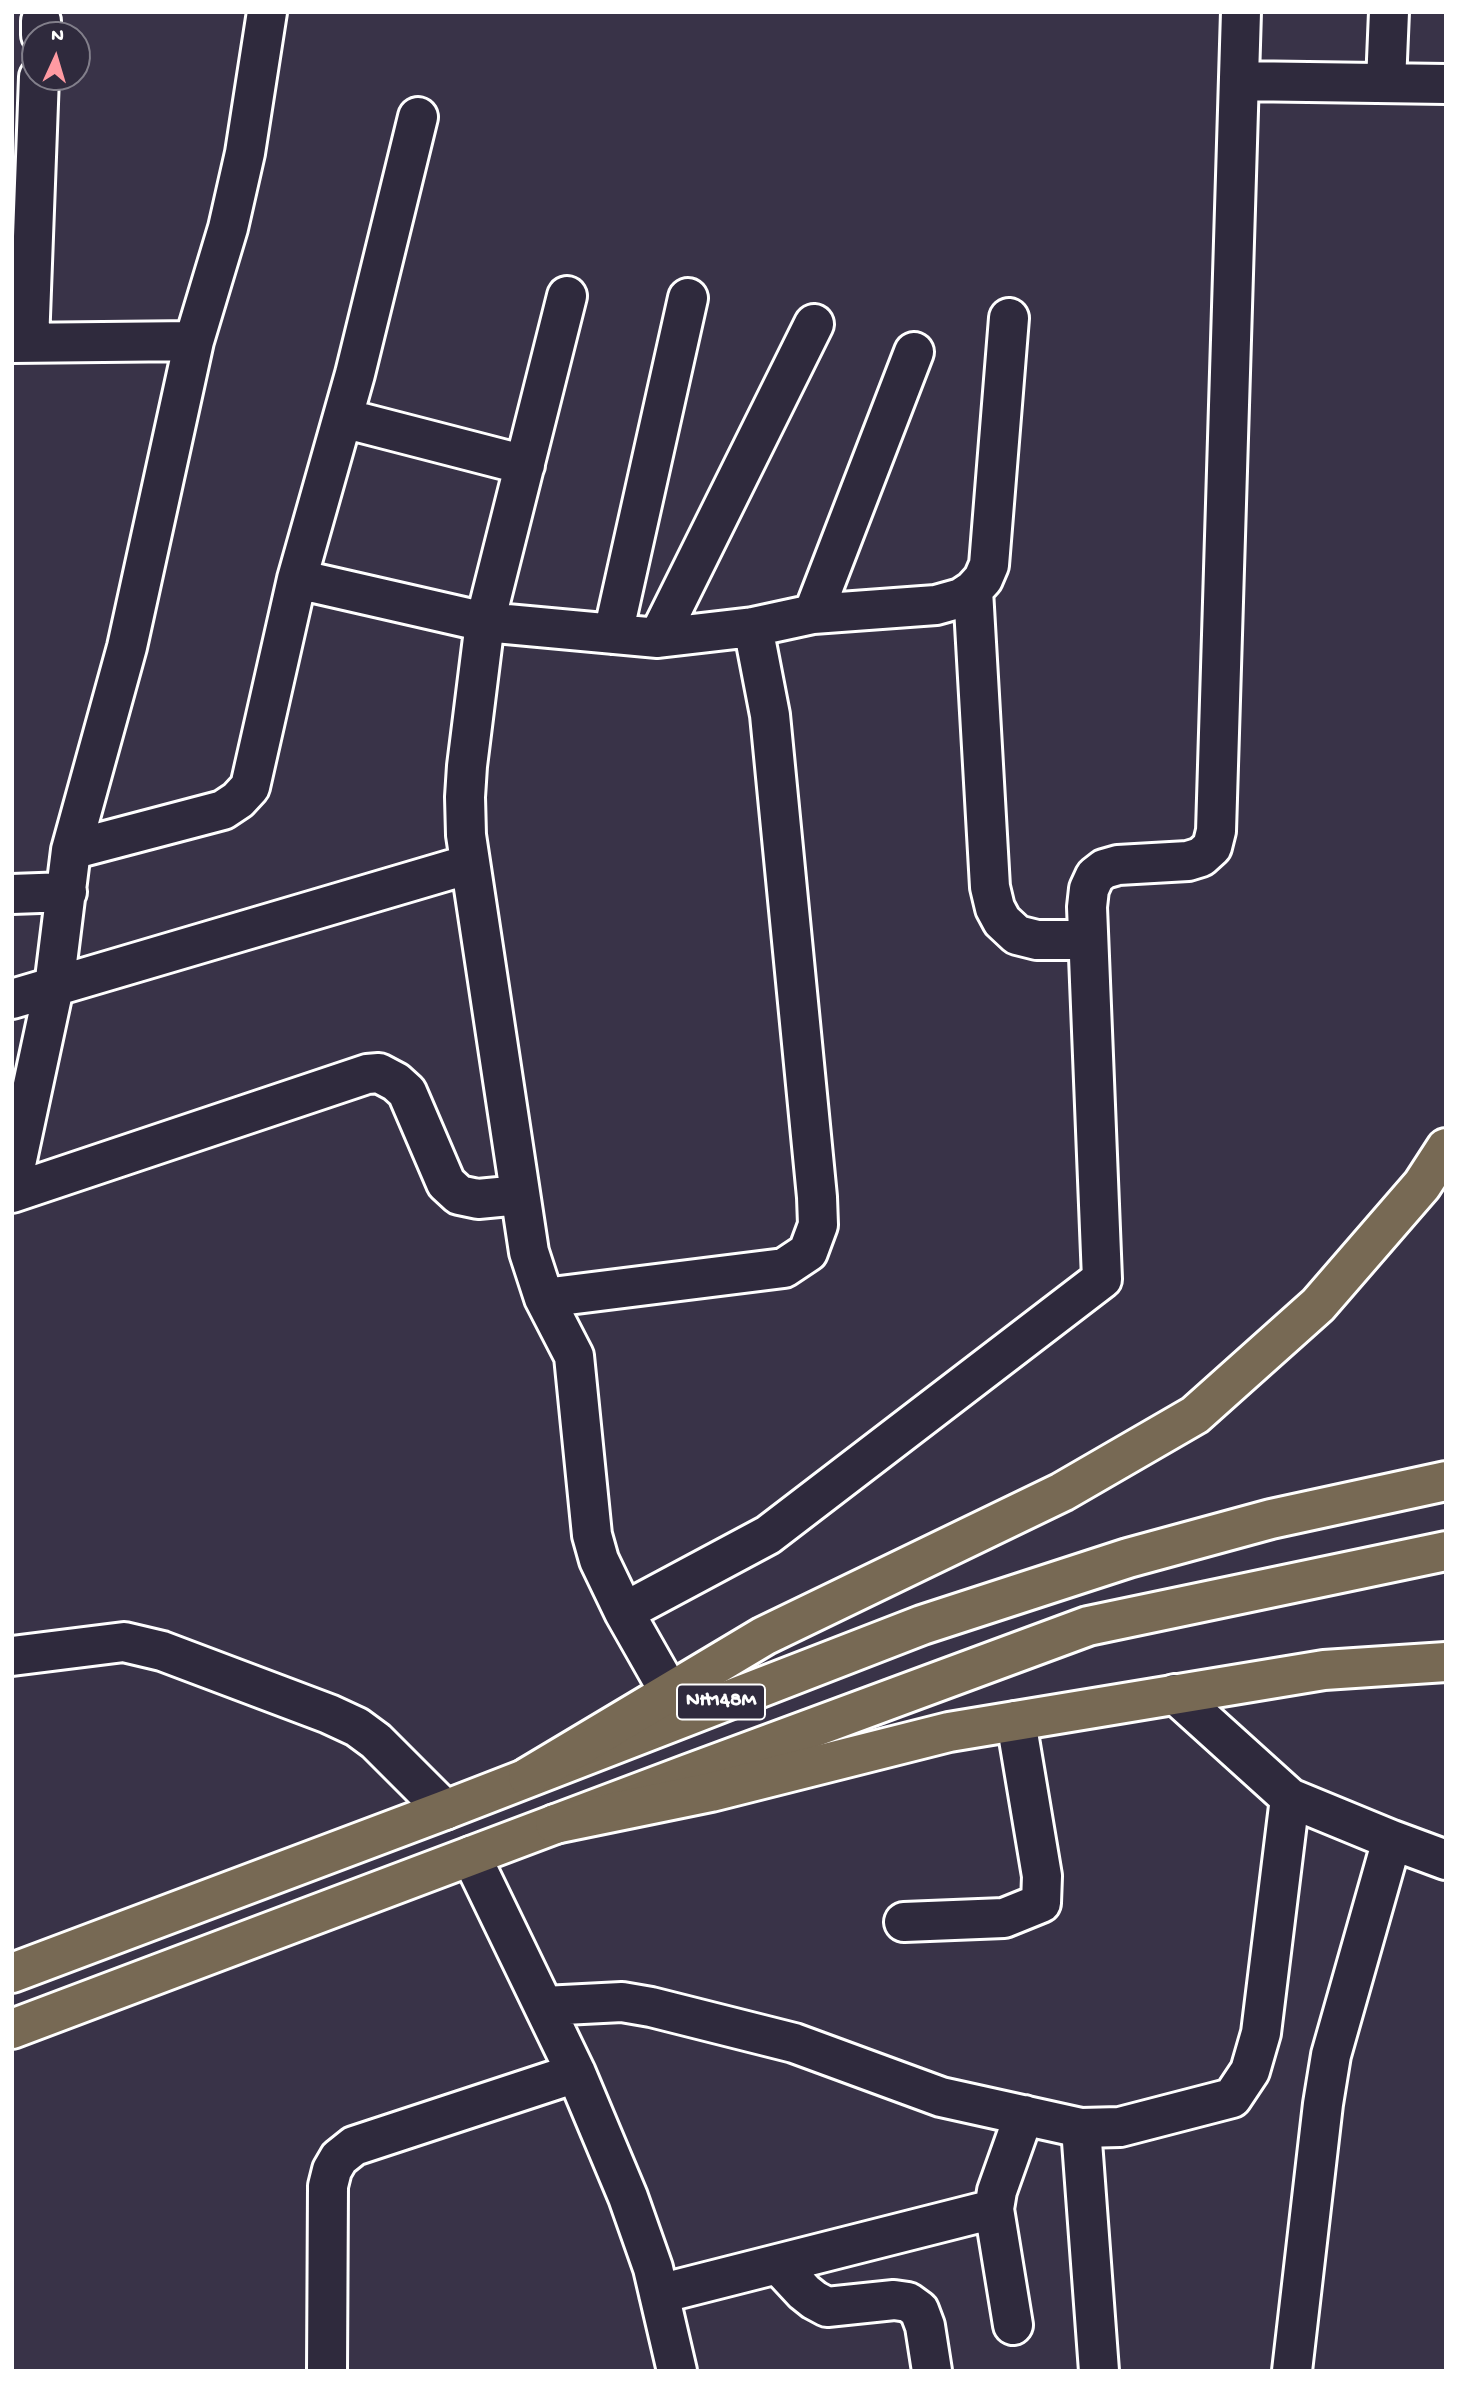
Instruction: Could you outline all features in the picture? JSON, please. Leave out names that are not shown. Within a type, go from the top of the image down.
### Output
[{"type":"highway","points":[[528,1777],[764,1636],[1062,1492],[1195,1415],[1318,1305],[1422,1185],[1446,1148]]},
{"type":"highway","name":"NH148M","points":[[12,1973],[445,1810],[922,1625],[1082,1573],[1271,1519],[1446,1481]]},
{"type":"highway","name":"NH148M","points":[[12,2029],[1088,1626],[1446,1551]]},
{"type":"highway","points":[[555,1824],[711,1791],[949,1732],[1324,1670],[1446,1662]]},
{"type":"street","points":[[12,1183],[54,987],[71,850],[127,647],[194,341],[231,215],[249,127],[267,12]]},
{"type":"street","points":[[624,1612],[768,1535],[1102,1279],[1088,940],[1089,889],[1095,876],[1118,864],[1188,861],[1201,857],[1212,846],[1216,831],[1241,12]]},
{"type":"street","points":[[1386,83],[1390,12]]},
{"type":"street","points":[[1239,80],[1446,84]]},
{"type":"street","points":[[38,91],[21,343],[194,341]]},
{"type":"street","points":[[71,850],[223,810],[238,800],[250,787],[297,579],[343,418],[418,117]]},
{"type":"street","points":[[567,296],[485,622],[465,797],[470,864],[529,1252],[544,1298],[574,1356],[592,1535],[599,1560],[624,1612],[670,1693]]},
{"type":"street","points":[[613,634],[688,298]]},
{"type":"street","points":[[297,579],[485,622],[658,638],[753,627],[813,614],[936,605],[961,598],[983,579],[989,565],[1009,318]]},
{"type":"street","points":[[658,638],[814,324]]},
{"type":"street","points":[[813,614],[914,352]]},
{"type":"street","points":[[343,418],[525,465]]},
{"type":"street","points":[[973,590],[990,887],[995,908],[1002,921],[1017,935],[1037,940],[1088,940]]},
{"type":"street","points":[[544,1298],[784,1268],[807,1252],[818,1225],[770,715],[753,627]]},
{"type":"street","points":[[12,999],[470,864]]},
{"type":"street","points":[[12,894],[66,892]]},
{"type":"street","points":[[12,1193],[368,1074],[379,1073],[407,1092],[446,1183],[459,1195],[478,1199],[520,1195]]},
{"type":"street","points":[[12,1656],[124,1642],[162,1651],[357,1727],[376,1741],[445,1810]]},
{"type":"street","points":[[1175,1694],[1290,1798],[1446,1860]]},
{"type":"street","points":[[904,1922],[1004,1918],[1041,1903],[1042,1876],[1016,1721]]},
{"type":"street","points":[[544,2006],[622,2002],[651,2007],[794,2043],[941,2097],[1081,2128],[1120,2127],[1232,2098],[1250,2071],[1261,2033],[1290,1798]]},
{"type":"street","points":[[1292,2371],[1322,2104],[1331,2055],[1392,1840]]},
{"type":"street","points":[[471,1856],[576,2073],[642,2232],[677,2371]]},
{"type":"street","points":[[327,2371],[328,2186],[332,2170],[339,2158],[354,2146],[576,2073]]},
{"type":"street","points":[[1013,2325],[994,2209],[997,2191],[1024,2115]]},
{"type":"street","points":[[1081,2128],[1099,2371]]},
{"type":"street","points":[[659,2294],[994,2209]]},
{"type":"street","points":[[779,2264],[814,2301],[827,2307],[894,2300],[908,2302],[919,2310],[925,2326],[932,2371]]}]
